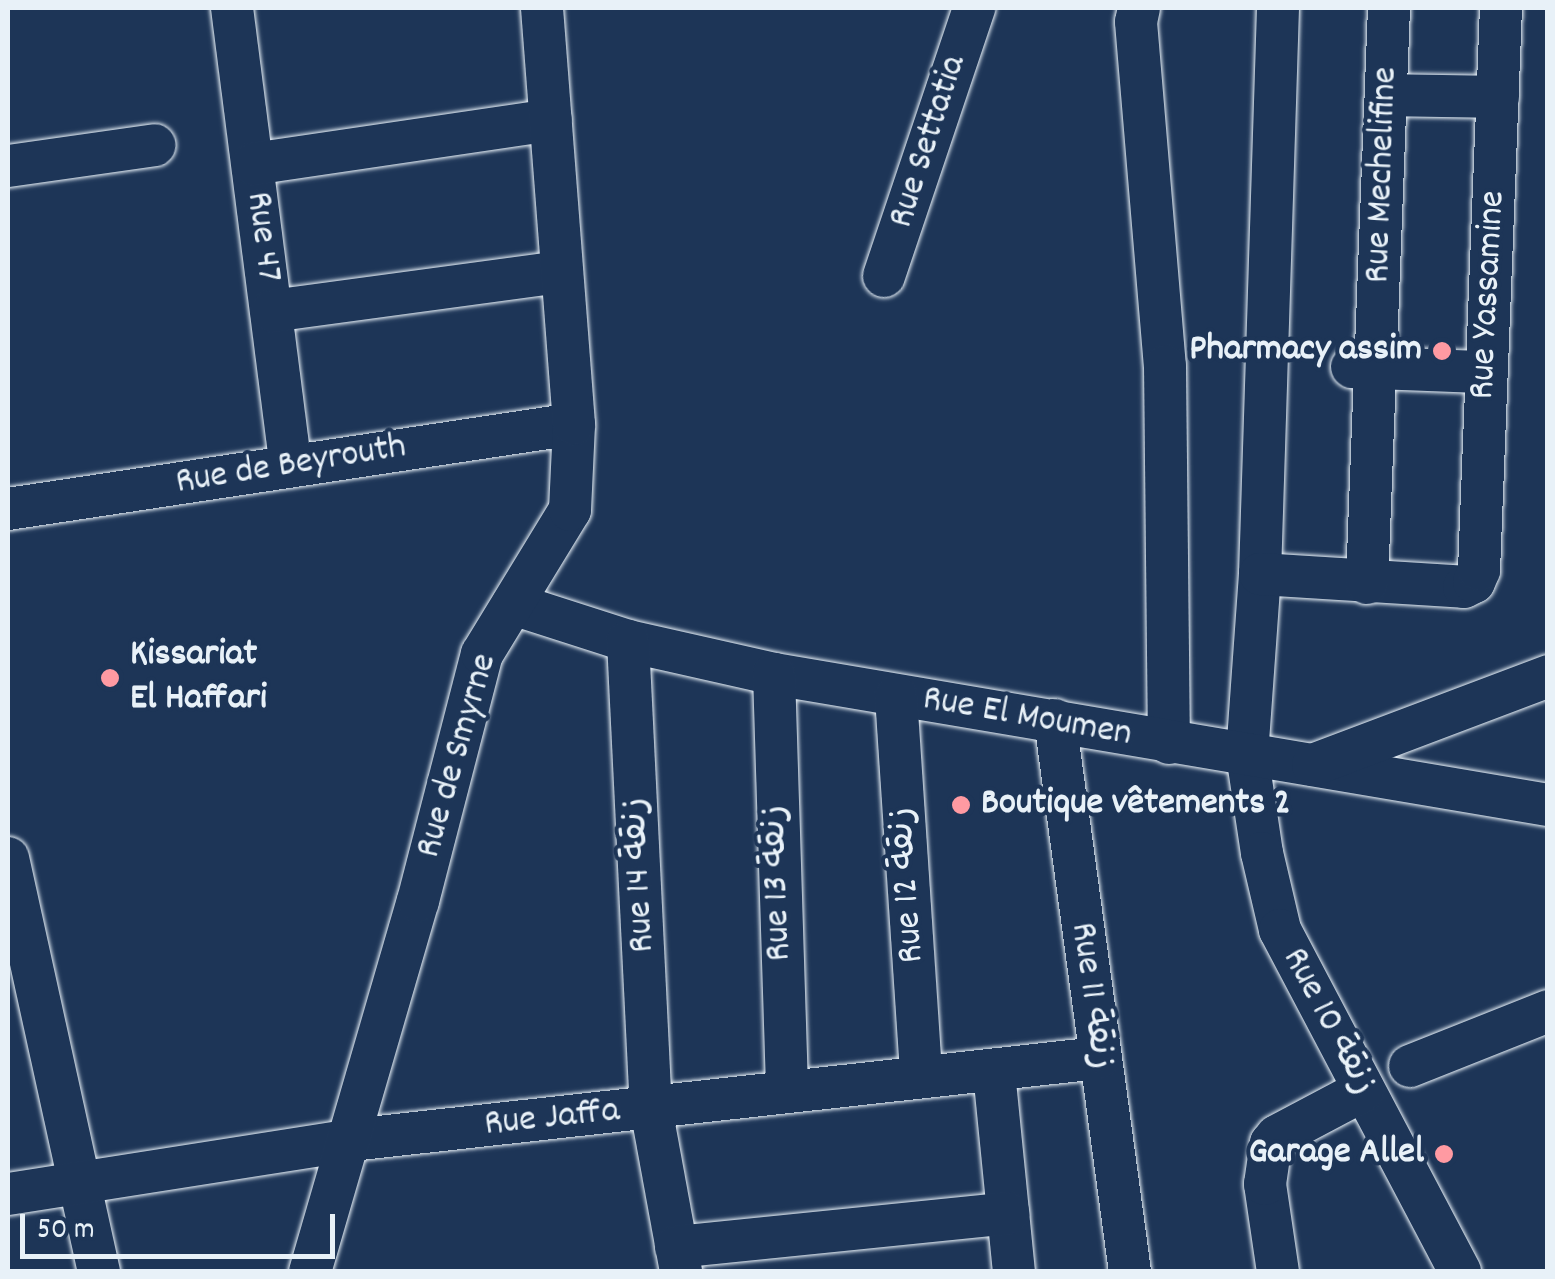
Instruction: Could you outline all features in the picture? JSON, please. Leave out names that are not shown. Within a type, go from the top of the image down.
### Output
[{"type":"street","name":"Rue 47","points":[[232,8],[291,466]]},
{"type":"street","name":"Rue de Smyrne","points":[[310,1272],[418,901],[472,683],[482,654],[568,518],[574,424],[542,8]]},
{"type":"street","name":"Rue Settatia","points":[[884,276],[974,8]]},
{"type":"street","points":[[1139,8],[1136,22],[1165,366],[1169,742]]},
{"type":"street","name":"Rue 10 زنقة","points":[[1278,8],[1260,574],[1247,754],[1262,853],[1280,930],[1460,1272]]},
{"type":"street","name":"Rue Mechelifine","points":[[1367,582],[1365,368],[1389,8]]},
{"type":"street","name":"Rue Yassamine","points":[[1367,582],[1464,587],[1474,582],[1479,570],[1501,8]]},
{"type":"street","points":[[1386,95],[1498,97]]},
{"type":"street","points":[[253,164],[551,120]]},
{"type":"street","points":[[8,166],[155,145]]},
{"type":"street","points":[[272,311],[562,272]]},
{"type":"street","points":[[1365,368],[1485,372]]},
{"type":"street","name":"Rue de Beyrouth","points":[[8,509],[574,424]]},
{"type":"street","points":[[1260,574],[1367,582]]},
{"type":"street","name":"Rue El Moumen","points":[[513,604],[628,641],[774,674],[1548,805]]},
{"type":"street","name":"Rue 14 زنقة","points":[[628,641],[651,1108],[678,1259]]},
{"type":"street","name":"Rue 13 زنقة","points":[[774,674],[786,1092]]},
{"type":"street","points":[[1312,765],[1548,676]]},
{"type":"street","name":"Rue 12 زنقة","points":[[896,696],[921,1074]]},
{"type":"street","name":"Rue 11 زنقة","points":[[1056,720],[1130,1272]]},
{"type":"street","points":[[8,858],[82,1183],[98,1272]]},
{"type":"street","points":[[1410,1066],[1548,1011]]},
{"type":"street","name":"Rue Jaffa","points":[[8,1194],[351,1140],[921,1074],[994,1072],[1099,1058]]},
{"type":"street","points":[[994,1072],[1014,1272]]},
{"type":"street","points":[[1278,1272],[1265,1184],[1271,1144],[1278,1136],[1364,1090]]},
{"type":"street","points":[[678,1259],[1008,1213]]},
{"type":"place","name":"Pharmacy assim","points":[[1442,351]]},
{"type":"place","name":"Kissariat El Haffari","points":[[110,678]]},
{"type":"place","name":"Boutique vêtements 2","points":[[961,805]]},
{"type":"place","name":"Garage Allel","points":[[1444,1154]]}]
